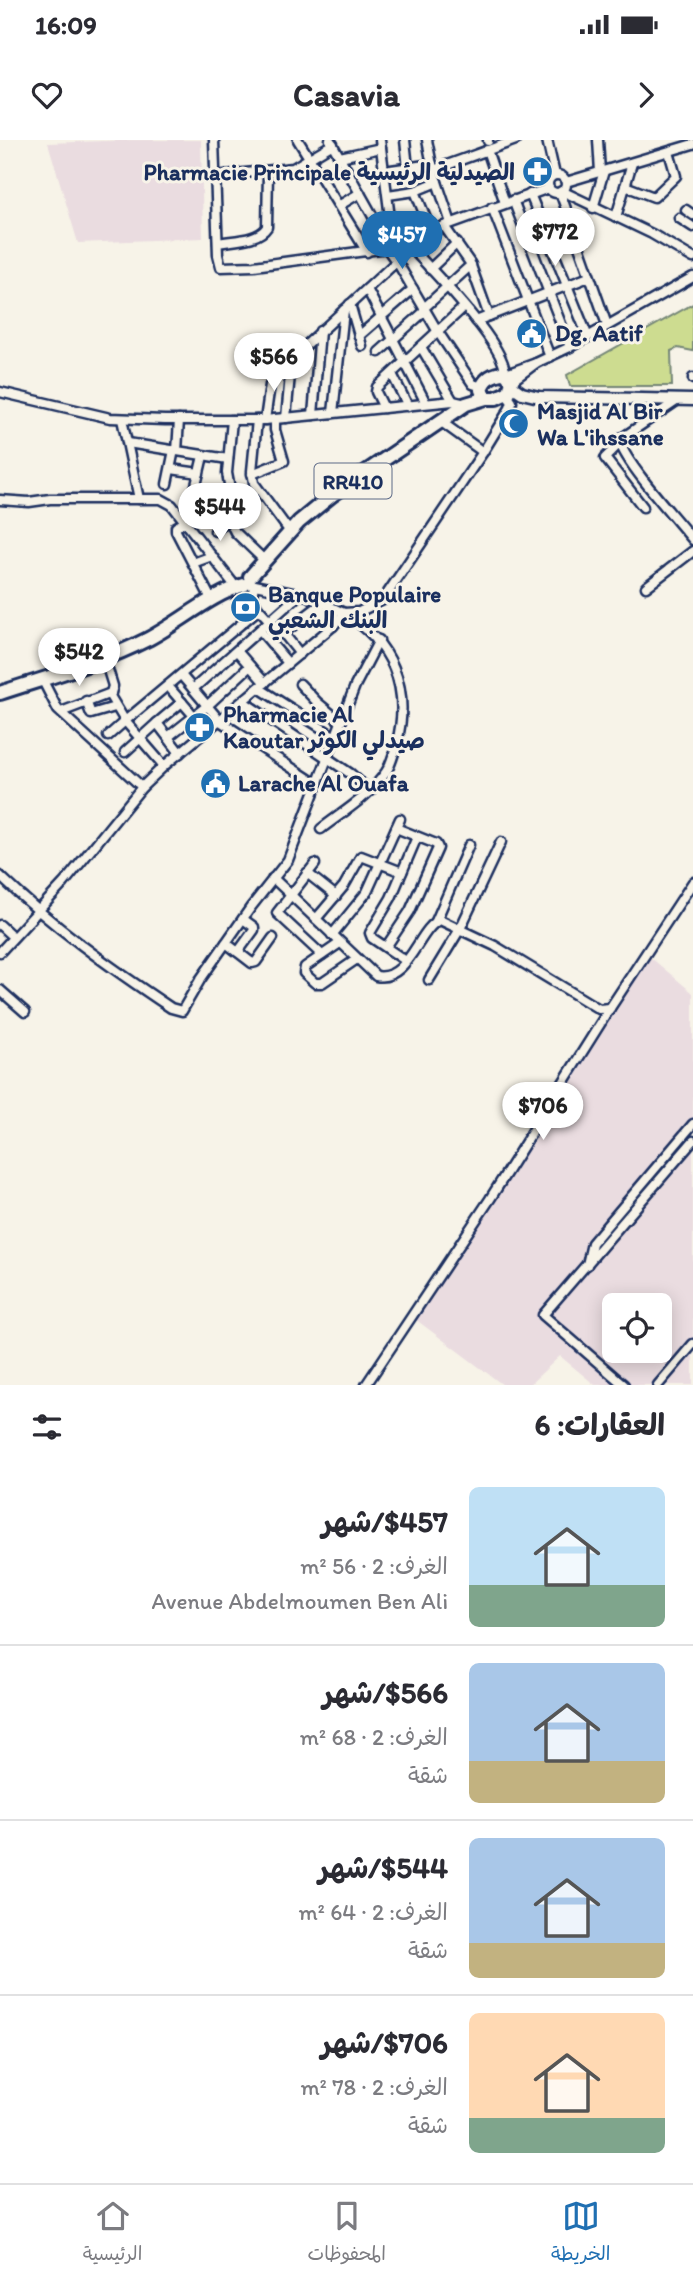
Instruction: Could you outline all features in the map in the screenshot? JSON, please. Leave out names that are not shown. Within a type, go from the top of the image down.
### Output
[{"type":"highway","name":"RR410","points":[[0,691],[42,679],[146,640],[245,582],[290,532],[332,495],[440,421],[463,402],[484,392],[491,377],[508,383],[496,398],[484,392]]},
{"type":"highway","name":"RR410","points":[[0,691],[129,643],[210,597],[245,582]]},
{"type":"main road","points":[[508,383],[522,393],[540,397],[693,400]]},
{"type":"street","points":[[214,140],[219,262],[224,268],[254,267],[397,246],[447,224],[549,188]]},
{"type":"street","points":[[298,140],[367,252]]},
{"type":"street","points":[[405,140],[408,168]]},
{"type":"street","points":[[427,140],[447,224],[471,265],[489,316]]},
{"type":"street","points":[[487,140],[499,146]]},
{"type":"street","points":[[384,171],[432,167],[516,140]]},
{"type":"street","points":[[547,140],[555,175]]},
{"type":"street","points":[[593,208],[602,172],[598,140]]},
{"type":"street","points":[[625,186],[654,197],[676,176],[673,140]]},
{"type":"street","points":[[0,952],[64,883],[142,787],[164,766],[334,626],[344,613],[359,612],[385,598],[511,406],[502,358],[476,321],[430,269],[397,246],[372,214],[332,142],[293,168],[215,176]]},
{"type":"street","points":[[340,157],[381,144],[397,246]]},
{"type":"street","points":[[607,325],[561,192],[566,183],[693,144]]},
{"type":"street","points":[[487,150],[570,348]]},
{"type":"street","points":[[616,218],[632,163]]},
{"type":"street","points":[[218,243],[264,232],[267,227],[268,171]]},
{"type":"street","points":[[549,188],[549,180],[555,175],[562,176],[566,183]]},
{"type":"street","points":[[388,195],[415,191],[437,182]]},
{"type":"street","points":[[549,188],[652,234],[693,258]]},
{"type":"street","points":[[415,191],[431,232]]},
{"type":"street","points":[[340,205],[360,193]]},
{"type":"street","points":[[530,194],[588,337]]},
{"type":"street","points":[[492,207],[550,357]]},
{"type":"street","points":[[372,214],[390,210]]},
{"type":"street","points":[[678,218],[693,227]]},
{"type":"street","points":[[430,269],[457,243]]},
{"type":"street","points":[[397,246],[389,254],[396,259],[438,332],[473,384],[484,392]]},
{"type":"street","points":[[290,532],[258,491],[252,474],[270,385],[276,373],[288,361],[396,259]]},
{"type":"street","points":[[379,352],[471,265]]},
{"type":"street","points":[[508,383],[536,363],[570,348],[693,277]]},
{"type":"street","points":[[476,321],[589,278]]},
{"type":"street","points":[[367,289],[426,403]]},
{"type":"street","points":[[359,336],[413,289]]},
{"type":"street","points":[[347,307],[362,346]]},
{"type":"street","points":[[333,413],[347,307]]},
{"type":"street","points":[[384,408],[376,388],[464,307]]},
{"type":"street","points":[[313,415],[320,331]]},
{"type":"street","points":[[421,347],[463,402]]},
{"type":"street","points":[[286,418],[291,364],[288,361]]},
{"type":"street","points":[[392,374],[408,406]]},
{"type":"street","points":[[0,392],[122,419],[261,421],[426,403],[463,402]]},
{"type":"street","points":[[643,507],[605,458],[622,438],[678,400]]},
{"type":"street","points":[[122,419],[139,499]]},
{"type":"street","points":[[252,474],[284,461],[275,430],[275,419]]},
{"type":"street","points":[[167,484],[179,420]]},
{"type":"street","points":[[215,531],[229,517],[233,506],[227,473],[232,420]]},
{"type":"street","points":[[440,421],[483,452]]},
{"type":"street","points":[[128,443],[228,459]]},
{"type":"street","points":[[620,443],[639,472],[693,540]]},
{"type":"street","points":[[191,506],[202,456]]},
{"type":"street","points":[[171,469],[199,472]]},
{"type":"street","points":[[625,483],[639,472]]},
{"type":"street","points":[[0,500],[29,502],[50,499],[161,499],[185,522],[212,556],[245,582],[300,594],[344,613],[362,624],[379,640],[396,671],[398,681],[401,726],[391,764],[370,791],[320,829]]},
{"type":"street","points":[[229,517],[235,532],[264,561]]},
{"type":"street","points":[[185,522],[176,530],[210,597]]},
{"type":"street","points":[[646,587],[693,551]]},
{"type":"street","points":[[193,563],[212,556]]},
{"type":"street","points":[[245,582],[259,609],[300,654]]},
{"type":"street","points":[[193,689],[300,594]]},
{"type":"street","points":[[321,604],[334,626]]},
{"type":"street","points":[[284,634],[321,604]]},
{"type":"street","points":[[108,736],[259,609]]},
{"type":"street","points":[[260,630],[288,663]]},
{"type":"street","points":[[0,876],[103,962],[178,1011],[182,1011],[226,943],[290,855],[355,686],[379,640]]},
{"type":"street","points":[[237,651],[262,685],[337,738]]},
{"type":"street","points":[[104,657],[113,686],[111,693],[115,707],[164,766]]},
{"type":"street","points":[[168,737],[250,666]]},
{"type":"street","points":[[181,675],[220,721],[318,785]]},
{"type":"street","points":[[42,679],[61,712],[142,787]]},
{"type":"street","points":[[300,684],[341,722]]},
{"type":"street","points":[[168,686],[194,716]]},
{"type":"street","points":[[61,712],[111,693]]},
{"type":"street","points":[[86,701],[91,714],[115,707]]},
{"type":"street","points":[[125,752],[182,702]]},
{"type":"street","points":[[243,702],[351,774],[370,791]]},
{"type":"street","points":[[157,723],[180,753]]},
{"type":"street","points":[[332,935],[366,892],[400,819]]},
{"type":"street","points":[[386,947],[410,911],[438,850],[436,844],[396,828]]},
{"type":"street","points":[[406,961],[372,938],[370,933],[391,898],[417,837]]},
{"type":"street","points":[[429,980],[460,929],[501,842]]},
{"type":"street","points":[[273,878],[371,973],[382,977],[390,975],[406,961],[436,921],[469,845]]},
{"type":"street","points":[[316,919],[348,879],[359,856],[363,855],[402,872]]},
{"type":"street","points":[[315,864],[277,911],[278,915],[323,955]]},
{"type":"street","points":[[307,873],[336,896]]},
{"type":"street","points":[[366,1385],[490,1199],[693,882]]},
{"type":"street","points":[[238,952],[254,930],[254,927],[243,919]]},
{"type":"street","points":[[436,921],[444,921],[495,946],[600,1009],[610,1008]]},
{"type":"street","points":[[0,925],[13,937]]},
{"type":"street","points":[[226,943],[252,963],[256,962],[273,938]]},
{"type":"street","points":[[340,943],[304,970],[318,983],[324,982],[357,959]]},
{"type":"street","points":[[0,990],[25,1012]]},
{"type":"street","points":[[587,1265],[592,1243],[693,1124]]},
{"type":"street","points":[[624,1385],[543,1315],[693,1141]]},
{"type":"street","points":[[658,1385],[693,1345]]},
{"type":"shaded area","points":[[201,140],[203,238],[78,243],[48,143]]},
{"type":"shaded area","points":[[650,957],[693,993],[693,1385],[595,1385],[560,1356],[529,1385],[503,1385],[415,1319]]},
{"type":"green space","points":[[693,304],[693,351],[678,348],[671,351],[672,386],[570,386],[567,375]]},
{"type":"place","name":"Pharmacie Principale الصيدلية الرئيسية","points":[[538,172]]},
{"type":"place","name":"Dg. Aatif","points":[[532,333]]},
{"type":"place","name":"Masjid Al Bir Wa L'ihssane","points":[[514,424]]},
{"type":"place","name":"Banque Populaire البنك الشعبي","points":[[245,607]]},
{"type":"place","name":"Pharmacie Al Kaoutar صيدلي الكوثر","points":[[200,727]]},
{"type":"place","name":"Larache Al Ouafa","points":[[215,783]]}]
